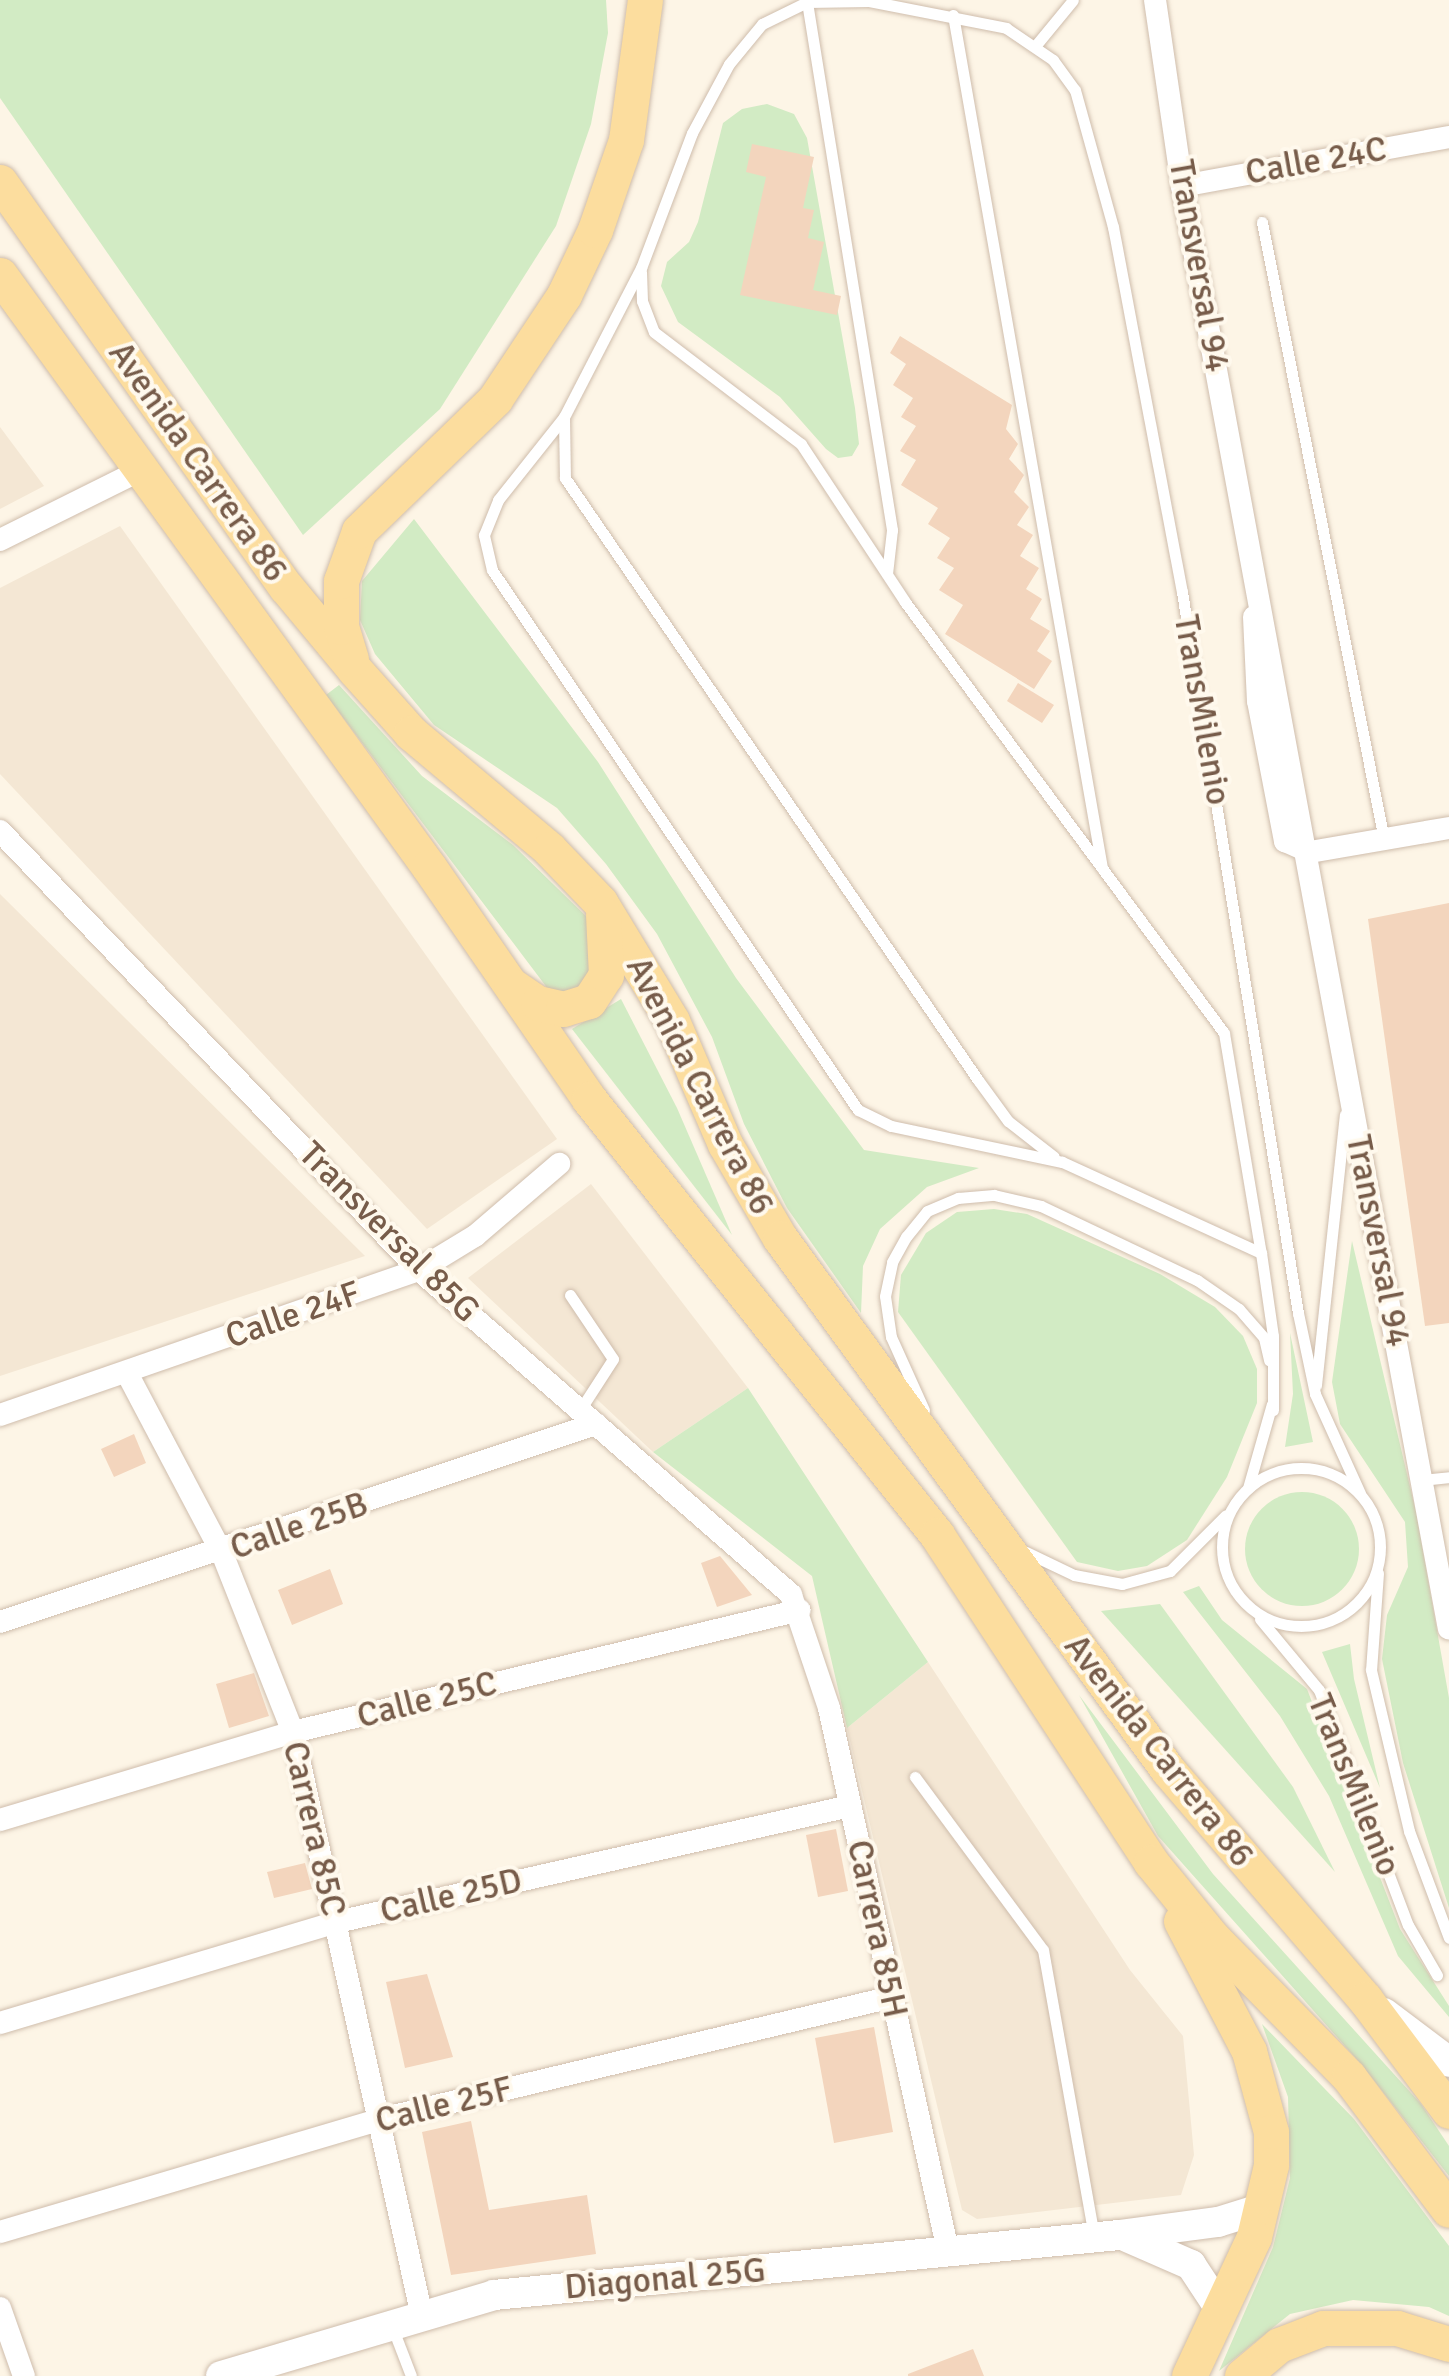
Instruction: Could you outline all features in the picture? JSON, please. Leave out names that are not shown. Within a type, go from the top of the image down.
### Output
[{"type":"main road","points":[[354,669],[340,604],[352,544],[496,399],[564,295],[626,140],[646,0]]},
{"type":"main road","name":"Avenida Carrera 86","points":[[0,182],[286,587],[354,669],[410,734],[549,849],[600,902],[672,1020],[749,1192],[1168,1770],[1365,1999],[1449,2111]]},
{"type":"main road","name":"Avenida Carrera 86","points":[[0,276],[137,472],[429,867],[589,1100],[937,1535],[1150,1862],[1212,1937],[1349,2077],[1449,2210]]},
{"type":"main road","points":[[502,978],[538,1003],[563,1008],[588,1001],[600,990],[608,963],[600,902]]},
{"type":"main road","points":[[1150,1862],[1259,2074],[1271,2132],[1263,2208],[1189,2376]]},
{"type":"main road","points":[[1242,2376],[1278,2345],[1323,2328],[1397,2328],[1449,2344]]},
{"type":"street","name":"Transversal 94","points":[[1155,0],[1182,186],[1251,532],[1258,701],[1278,825],[1293,848],[1310,852],[1449,1629]]},
{"type":"street","name":"Calle 24C","points":[[1182,186],[1449,137]]},
{"type":"street","points":[[0,540],[137,472]]},
{"type":"street","points":[[1310,852],[1449,828]]},
{"type":"street","name":"Transversal 85G","points":[[0,831],[419,1270],[742,1546],[800,1610]]},
{"type":"street","name":"Calle 24F","points":[[0,1415],[419,1270],[475,1236],[559,1164]]},
{"type":"street","name":"Carrera 85C","points":[[127,1374],[222,1553],[293,1732],[421,2312]]},
{"type":"street","name":"Calle 25B","points":[[0,1622],[222,1553],[588,1417]]},
{"type":"street","name":"Calle 25C","points":[[0,1820],[293,1732],[800,1610]]},
{"type":"street","name":"Carrera 85H","points":[[800,1610],[850,1806],[948,2251]]},
{"type":"street","name":"Calle 25D","points":[[0,2023],[336,1922],[850,1806]]},
{"type":"street","name":"Calle 25F","points":[[0,2232],[380,2119],[892,1998]]},
{"type":"street","points":[[1365,1999],[1449,2062]]},
{"type":"street","name":"Diagonal 25G","points":[[221,2376],[421,2312],[494,2295],[1107,2236],[1218,2222],[1263,2208]]},
{"type":"street","name":"Diagonal 25G","points":[[1107,2236],[1192,2265],[1220,2310]]},
{"type":"street","points":[[0,2308],[24,2376]]},
{"type":"lane","points":[[1055,0],[1062,13]]},
{"type":"lane","points":[[1036,45],[1073,0]]},
{"type":"lane","name":"TransMilenio","points":[[1062,1162],[891,1126],[858,1110],[837,1085],[492,570],[484,535],[498,500],[564,417],[641,268],[692,133],[729,64],[762,24],[807,2],[869,1],[1006,28],[1036,45],[1075,90],[1113,227],[1247,964],[1279,1210],[1314,1394],[1360,1494]]},
{"type":"lane","points":[[807,2],[892,530],[887,574]]},
{"type":"lane","name":"TransMilenio","points":[[952,15],[1102,870]]},
{"type":"lane","points":[[1262,222],[1384,840]]},
{"type":"lane","name":"TransMilenio","points":[[641,268],[642,301],[654,332],[801,444],[887,574],[1224,1032],[1274,1336],[1272,1410],[1248,1488]]},
{"type":"lane","name":"TransMilenio","points":[[564,417],[565,478],[1008,1122],[1062,1162],[1261,1253]]},
{"type":"lane","points":[[1314,1394],[1341,1200],[1348,1070]]},
{"type":"lane","name":"TransMilenio","points":[[951,1469],[891,1337],[885,1296],[892,1262],[906,1237],[928,1211],[958,1198],[994,1195],[1040,1206],[1197,1280],[1240,1309],[1264,1338],[1272,1410]]},
{"type":"lane","points":[[570,1295],[613,1359],[588,1417]]},
{"type":"lane","points":[[996,1529],[1036,1559],[1122,1584],[1170,1571],[1248,1488],[1268,1474],[1317,1469],[1360,1494],[1380,1539],[1378,1564],[1351,1609],[1327,1622],[1300,1627],[1251,1608],[1223,1562],[1232,1508]]},
{"type":"lane","points":[[1422,1480],[1449,1477]]},
{"type":"lane","name":"TransMilenio","points":[[1378,1564],[1371,1670],[1430,1902],[1449,1938]]},
{"type":"lane","name":"TransMilenio","points":[[1251,1608],[1320,1690],[1408,1925],[1436,1975]]},
{"type":"lane","points":[[915,1777],[1043,1950],[1107,2236]]},
{"type":"lane","points":[[391,2322],[411,2376]]},
{"type":"shaded area","points":[[0,427],[44,486],[0,509]]},
{"type":"shaded area","points":[[120,526],[557,1139],[427,1229],[0,774],[0,588]]},
{"type":"shaded area","points":[[0,894],[365,1256],[0,1376]]},
{"type":"shaded area","points":[[591,1184],[748,1388],[653,1452],[468,1278]]},
{"type":"shaded area","points":[[928,1662],[1130,1970],[1183,2036],[1194,2155],[1181,2195],[977,2219],[962,2210],[847,1728]]},
{"type":"green space","points":[[0,0],[606,0],[608,33],[591,124],[556,226],[440,409],[303,535],[0,98]]},
{"type":"green space","points":[[767,104],[794,114],[807,138],[855,408],[859,444],[852,456],[838,458],[826,449],[780,397],[678,322],[661,286],[667,262],[689,242],[698,222],[723,123],[742,109]]},
{"type":"green space","points":[[414,519],[598,762],[736,978],[864,1150],[979,1168],[927,1187],[880,1229],[863,1266],[861,1313],[787,1208],[744,1124],[712,1037],[657,934],[606,864],[557,808],[434,725],[375,654],[360,620],[362,581]]},
{"type":"green space","points":[[339,685],[422,776],[513,845],[590,920],[598,945],[580,994],[548,989],[326,695]]},
{"type":"green space","points":[[621,999],[677,1108],[732,1235],[572,1029]]},
{"type":"green space","points":[[994,1209],[1027,1214],[1160,1274],[1215,1307],[1243,1336],[1257,1369],[1257,1403],[1227,1477],[1187,1540],[1147,1566],[1118,1571],[1077,1562],[898,1312],[901,1275],[926,1233],[957,1212]]},
{"type":"green space","points":[[1352,1241],[1416,1512],[1449,1698],[1449,1908],[1403,1763],[1382,1659],[1387,1615],[1408,1567],[1405,1522],[1340,1424],[1332,1382]]},
{"type":"green space","points":[[1290,1333],[1313,1442],[1285,1447],[1293,1394]]},
{"type":"green space","points":[[748,1388],[928,1662],[847,1728],[812,1576],[653,1452]]},
{"type":"green space","points":[[1302,1492],[1324,1496],[1343,1508],[1355,1527],[1359,1549],[1355,1571],[1343,1590],[1324,1602],[1302,1606],[1280,1602],[1261,1590],[1249,1571],[1245,1549],[1249,1527],[1261,1508],[1280,1496]]},
{"type":"green space","points":[[1199,1586],[1222,1620],[1307,1689],[1400,1929],[1449,2006],[1449,2017],[1398,1956],[1329,1796],[1280,1716],[1183,1592]]},
{"type":"green space","points":[[1160,1604],[1293,1787],[1335,1872],[1101,1611]]},
{"type":"green space","points":[[1350,1644],[1354,1679],[1380,1788],[1322,1652]]},
{"type":"green space","points":[[1079,1695],[1213,1874],[1421,2104],[1449,2146],[1449,2176],[1361,2064],[1158,1836]]},
{"type":"green space","points":[[1262,2024],[1354,2119],[1449,2246],[1449,2316],[1429,2307],[1353,2300],[1290,2314],[1219,2371],[1273,2247],[1290,2178],[1288,2097]]},
{"type":"building","points":[[752,144],[814,157],[803,208],[814,210],[808,238],[824,242],[813,290],[841,296],[837,315],[740,295],[766,177],[746,172]]},
{"type":"building","points":[[900,336],[1012,405],[1006,429],[1018,444],[1009,459],[1024,475],[1014,492],[1029,507],[1017,525],[1033,535],[1020,556],[1039,568],[1026,589],[1042,599],[1030,619],[1050,631],[1037,651],[1052,661],[1034,689],[945,634],[963,605],[939,590],[954,568],[937,558],[950,538],[928,524],[938,508],[901,485],[916,460],[900,451],[916,426],[901,417],[913,398],[893,385],[906,364],[890,353]]},
{"type":"building","points":[[1018,683],[1054,705],[1042,723],[1007,701]]},
{"type":"building","points":[[1449,903],[1449,1323],[1425,1326],[1368,919]]},
{"type":"building","points":[[134,1434],[146,1463],[114,1477],[101,1449]]},
{"type":"building","points":[[720,1556],[752,1595],[717,1607],[701,1563]]},
{"type":"building","points":[[330,1569],[343,1604],[292,1625],[278,1590]]},
{"type":"building","points":[[254,1673],[269,1716],[229,1728],[216,1684]]},
{"type":"building","points":[[836,1829],[848,1891],[818,1897],[806,1835]]},
{"type":"building","points":[[305,1863],[312,1889],[274,1898],[267,1872]]},
{"type":"building","points":[[427,1974],[453,2057],[405,2068],[386,1982]]},
{"type":"building","points":[[874,2027],[893,2132],[834,2143],[815,2038]]},
{"type":"building","points":[[471,2121],[489,2210],[587,2195],[596,2254],[451,2275],[422,2132]]},
{"type":"building","points":[[973,2349],[984,2376],[908,2376],[908,2374]]}]
